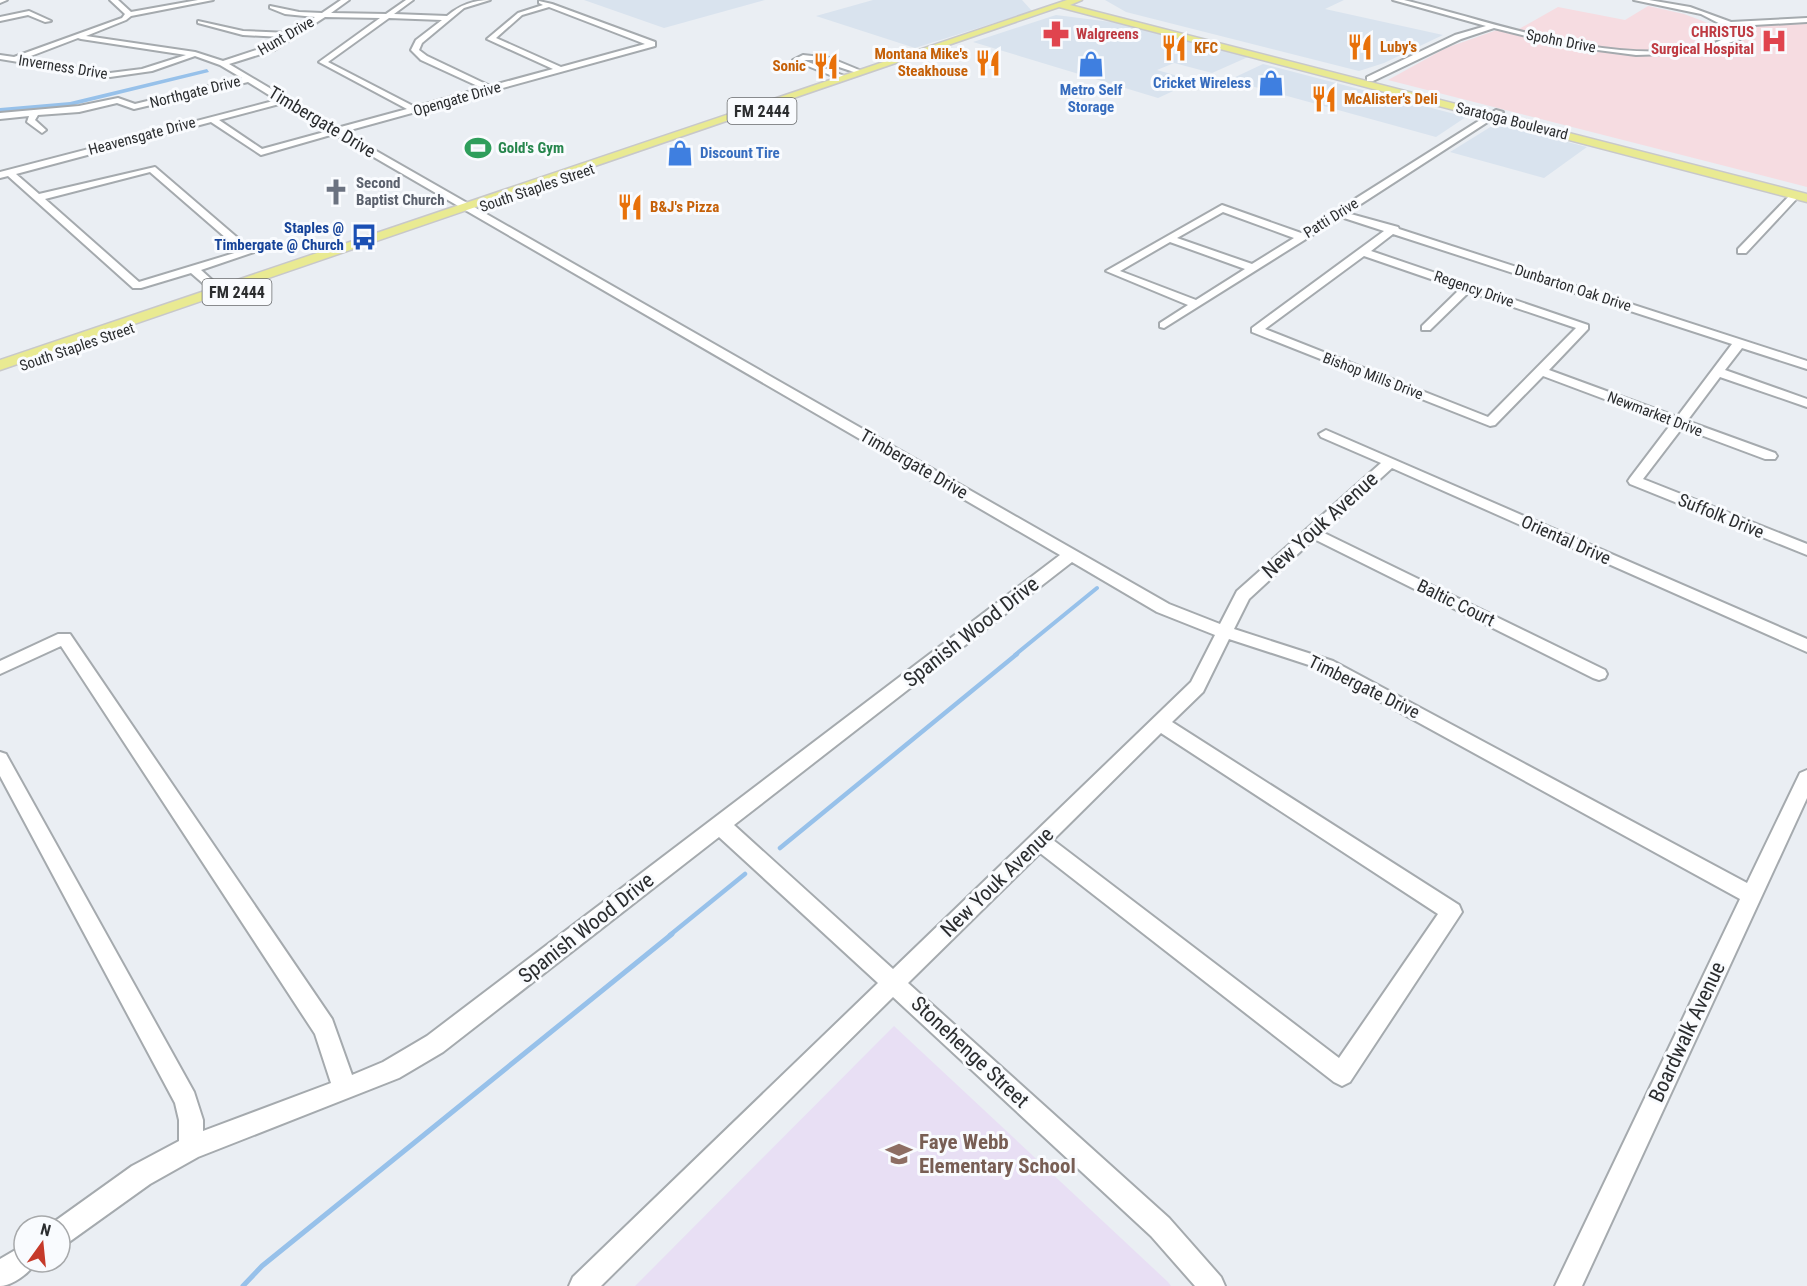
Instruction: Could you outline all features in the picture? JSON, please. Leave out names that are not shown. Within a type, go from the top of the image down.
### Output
[{"type":"main road","name":"South Staples Street","points":[[0,364],[771,108],[1042,6],[1069,3]]},
{"type":"main road","name":"Saratoga Boulevard","points":[[1042,6],[1069,3],[1168,33],[1495,114]]},
{"type":"main road","points":[[1093,3],[1103,13]]},
{"type":"main road","points":[[1042,6],[1103,13]]},
{"type":"main road","name":"Saratoga Boulevard","points":[[1103,13],[1253,48],[1804,195]]},
{"type":"main road","points":[[1168,33],[1180,33],[1253,48]]},
{"type":"main road","name":"South Staples Street","points":[[0,373],[234,293],[781,98],[913,56]]},
{"type":"main road","points":[[1319,72],[1364,80],[1370,79]]},
{"type":"main road","points":[[796,99],[794,97],[804,91]]},
{"type":"main road","points":[[771,108],[784,100],[781,98]]},
{"type":"main road","points":[[234,293],[233,291],[237,288],[264,275]]},
{"type":"main road","points":[[182,310],[215,295],[218,291]]},
{"type":"street","points":[[113,0],[127,9],[129,14]]},
{"type":"street","points":[[0,64],[112,25],[129,14],[210,0]]},
{"type":"street","name":"Hunt Drive","points":[[223,63],[260,53],[346,0]]},
{"type":"street","points":[[410,0],[323,62],[415,110]]},
{"type":"street","points":[[487,0],[462,7],[419,42],[415,50],[424,58],[490,89]]},
{"type":"street","points":[[535,0],[609,28]]},
{"type":"street","name":"Spohn Drive","points":[[1396,0],[1557,42],[1644,52],[1695,51],[1716,46],[1719,29]]},
{"type":"street","points":[[1634,1],[1723,20],[1778,21]]},
{"type":"street","points":[[1651,4],[1737,37],[1738,30],[1723,20]]},
{"type":"street","points":[[550,5],[520,14],[491,39],[560,69]]},
{"type":"street","points":[[272,7],[285,12],[323,15],[449,18]]},
{"type":"street","points":[[0,19],[29,13],[47,21]]},
{"type":"street","points":[[1719,29],[1723,20]]},
{"type":"street","points":[[1719,29],[1731,24],[1807,20]]},
{"type":"street","points":[[200,22],[243,33],[292,35]]},
{"type":"street","points":[[1370,79],[1458,37],[1494,25]]},
{"type":"street","points":[[598,31],[609,28]]},
{"type":"street","name":"Opengate Drive","points":[[211,118],[261,153],[652,44],[609,28]]},
{"type":"street","name":"Timbergate Drive","points":[[81,37],[195,54],[223,63],[1164,608],[1335,669],[1751,895]]},
{"type":"street","name":"Inverness Drive","points":[[0,57],[110,75],[144,72],[195,54]]},
{"type":"street","points":[[843,77],[797,60],[811,55],[860,72]]},
{"type":"street","points":[[92,81],[110,75]]},
{"type":"street","name":"Northgate Drive","points":[[0,116],[79,109],[118,100],[134,107],[249,79]]},
{"type":"street","name":"Heavensgate Drive","points":[[4,173],[285,100]]},
{"type":"street","points":[[35,113],[30,120],[42,130]]},
{"type":"street","name":"Patti Drive","points":[[1164,325],[1495,114]]},
{"type":"street","points":[[4,173],[39,197],[137,286],[249,252],[152,169],[39,197]]},
{"type":"street","points":[[1742,251],[1804,195]]},
{"type":"street","points":[[1196,304],[1111,271],[1222,208],[1301,237]]},
{"type":"street","name":"Dunbarton Oak Drive","points":[[1338,213],[1394,229],[1807,365]]},
{"type":"street","points":[[1363,252],[1394,229]]},
{"type":"street","points":[[1171,239],[1253,268]]},
{"type":"street","name":"Regency Drive","points":[[1363,252],[1584,327],[1541,371]]},
{"type":"street","name":"Bishop Mills Drive","points":[[1363,252],[1256,330],[1490,422],[1541,371]]},
{"type":"street","points":[[194,270],[218,291]]},
{"type":"street","points":[[1426,328],[1468,286]]},
{"type":"street","points":[[1678,423],[1739,343]]},
{"type":"street","name":"Newmarket Drive","points":[[1541,371],[1770,456]]},
{"type":"street","points":[[1717,372],[1807,403]]},
{"type":"street","name":"Suffolk Drive","points":[[1678,423],[1635,481],[1807,550]]},
{"type":"street","name":"Oriental Drive","points":[[1326,434],[1807,646]]},
{"type":"street","name":"New Youk Avenue","points":[[582,1286],[1197,687],[1208,671],[1243,595],[1389,463]]},
{"type":"street","name":"Baltic Court","points":[[1313,533],[1599,674]]},
{"type":"street","name":"Spanish Wood Drive","points":[[72,1224],[141,1175],[191,1148],[391,1070],[435,1044],[1071,555]]},
{"type":"street","points":[[0,668],[64,638],[324,1027],[334,1052],[344,1090]]},
{"type":"street","points":[[1039,841],[1342,1074],[1452,912],[1160,723]]},
{"type":"street","points":[[0,759],[186,1100],[191,1120],[191,1148]]},
{"type":"street","name":"Boardwalk Avenue","points":[[1568,1286],[1807,778]]},
{"type":"street","name":"Stonehenge Street","points":[[720,825],[895,982],[1160,1227],[1212,1286]]},
{"type":"shaded area","points":[[584,0],[765,0],[664,28]]},
{"type":"shaded area","points":[[873,0],[1022,0],[1032,11],[915,48],[816,16]]},
{"type":"shaded area","points":[[1105,0],[1344,0],[1325,9],[1443,35],[1384,63],[1359,71],[1126,12]]},
{"type":"shaded area","points":[[1648,6],[1684,14],[1708,23],[1717,31],[1716,38],[1738,43],[1743,40],[1747,28],[1756,25],[1807,24],[1807,187],[1388,80],[1446,48],[1497,30],[1510,34],[1558,7],[1625,20]]},
{"type":"shaded area","points":[[1056,15],[1119,23],[1248,57],[1212,73],[1174,63],[1157,70],[1195,81],[1158,98],[973,42]]},
{"type":"shaded area","points":[[1263,64],[1466,117],[1436,137],[1229,80]]},
{"type":"shaded area","points":[[1502,125],[1587,147],[1544,178],[1450,152],[1492,126]]},
{"type":"shaded area","name":"Faye Webb Elementary School","points":[[894,1026],[1168,1282],[1171,1286],[635,1286]]},
{"type":"waterway","points":[[0,110],[70,104],[207,71]]},
{"type":"waterway","points":[[1015,655],[1097,588]]},
{"type":"waterway","points":[[780,848],[1017,654]]},
{"type":"waterway","points":[[670,935],[745,874]]},
{"type":"waterway","points":[[243,1286],[262,1266],[672,934]]},
{"type":"place","name":"Walgreens","points":[[1056,34]]},
{"type":"place","name":"CHRISTUS Surgical Hospital","points":[[1774,41]]},
{"type":"place","name":"Luby's","points":[[1360,47]]},
{"type":"place","name":"KFC","points":[[1174,48]]},
{"type":"place","name":"Montana Mike's Steakhouse","points":[[988,63]]},
{"type":"place","name":"Metro Self Storage","points":[[1091,64]]},
{"type":"place","name":"Sonic","points":[[826,66]]},
{"type":"place","name":"Cricket Wireless","points":[[1271,83]]},
{"type":"place","name":"McAlister's Deli","points":[[1324,99]]},
{"type":"place","name":"Gold's Gym","points":[[478,148]]},
{"type":"place","name":"Discount Tire","points":[[680,153]]},
{"type":"place","name":"Second Baptist Church","points":[[336,192]]},
{"type":"place","name":"B&J's Pizza","points":[[630,207]]},
{"type":"place","name":"Staples @ Timbergate @ Church","points":[[364,237]]},
{"type":"place","name":"Faye Webb Elementary School","points":[[899,1154]]}]
